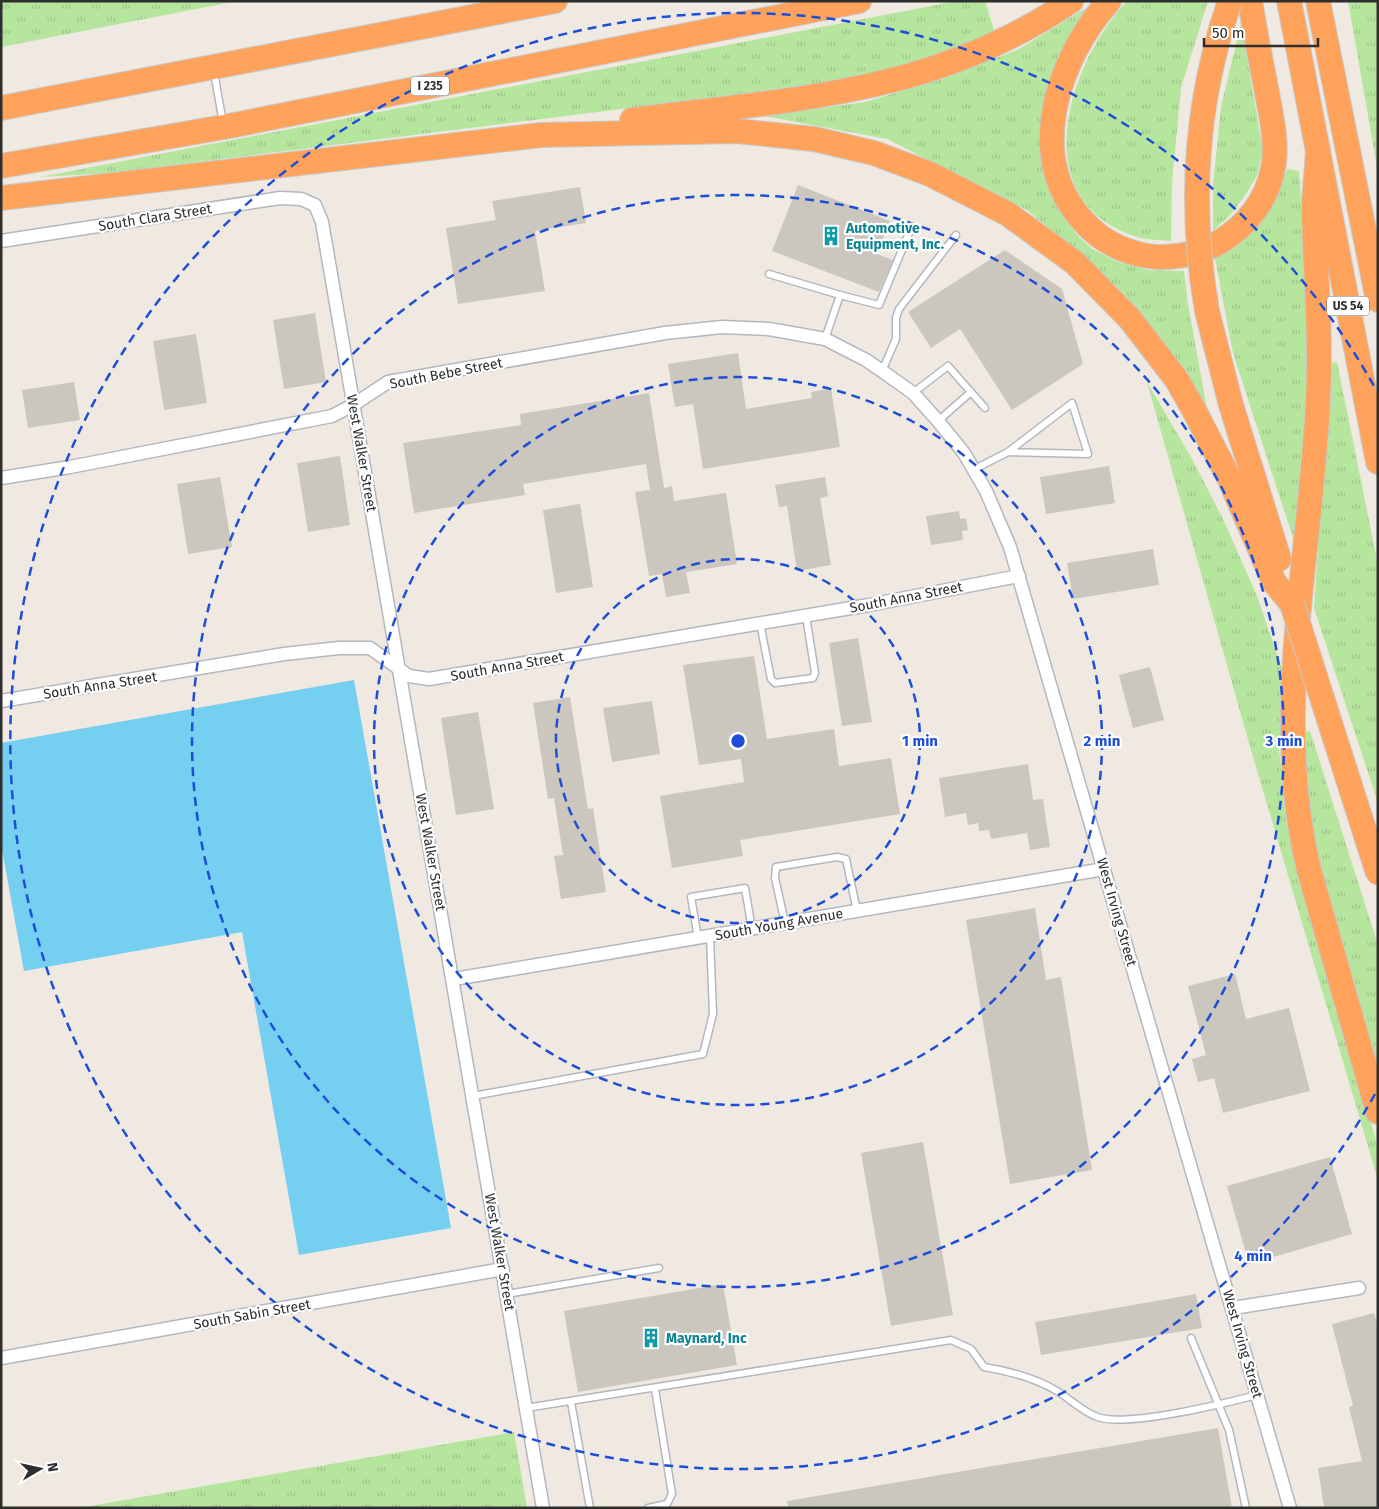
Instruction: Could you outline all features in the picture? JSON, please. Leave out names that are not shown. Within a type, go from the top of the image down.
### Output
[{"type":"highway","points":[[1,108],[555,1]]},
{"type":"highway","name":"I 235","points":[[1,166],[224,127],[859,1]]},
{"type":"highway","points":[[542,135],[590,125],[824,95],[890,82],[946,66],[985,50],[1020,32],[1071,1]]},
{"type":"highway","points":[[1109,1],[1096,16],[1076,48],[1060,89],[1052,132],[1056,170],[1069,204],[1088,228],[1102,239],[1128,252],[1169,257],[1191,254],[1211,247],[1241,227],[1256,209],[1271,175],[1275,147],[1273,124],[1250,1]]},
{"type":"highway","points":[[1230,1],[1206,92],[1198,153],[1196,211],[1200,268],[1217,357],[1292,604],[1378,873]]},
{"type":"highway","name":"US 54","points":[[1289,1],[1378,462]]},
{"type":"highway","name":"US 54","points":[[1318,1],[1378,300]]},
{"type":"highway","points":[[1,198],[542,135],[714,131],[761,133],[814,139],[874,153],[904,163],[955,185],[1008,214],[1052,245],[1094,281],[1130,319],[1168,368],[1194,410],[1230,480],[1274,582],[1292,604]]},
{"type":"highway","points":[[1318,150],[1314,217],[1320,329],[1318,401],[1293,692],[1294,785],[1302,840],[1311,879],[1378,1112]]},
{"type":"street","name":"South Clara Street","points":[[1,241],[280,198],[301,199],[309,203]]},
{"type":"street","name":"West Walker Street","points":[[309,203],[315,205],[322,222],[454,979],[543,1508]]},
{"type":"street","name":"South Bebe Street","points":[[1,478],[332,416],[388,382],[665,333],[722,326],[769,329],[826,339],[866,360]]},
{"type":"street","name":"West Irving Street","points":[[866,360],[913,393],[964,452],[990,499],[1010,547],[1290,1508]]},
{"type":"street","name":"South Anna Street","points":[[1,701],[284,654],[339,648],[370,648],[409,676],[429,679],[806,616],[1018,576]]},
{"type":"street","name":"South Young Avenue","points":[[454,979],[1104,869]]},
{"type":"street","name":"South Sabin Street","points":[[1,1358],[503,1269]]},
{"type":"street","points":[[1233,1308],[1359,1288]]},
{"type":"lane","points":[[213,68],[224,127]]},
{"type":"lane","points":[[769,274],[879,305],[909,233]]},
{"type":"lane","points":[[882,371],[896,339],[896,318],[899,309],[956,235]]},
{"type":"lane","points":[[826,339],[840,295]]},
{"type":"lane","points":[[913,393],[948,366],[985,408]]},
{"type":"lane","points":[[938,420],[971,392]]},
{"type":"lane","points":[[973,470],[1008,452],[1072,402],[1088,454],[1008,452]]},
{"type":"lane","points":[[760,623],[771,679],[775,683],[813,678],[815,673],[806,616]]},
{"type":"lane","points":[[785,923],[775,878],[776,867],[785,865],[837,857],[846,859],[857,911]]},
{"type":"lane","points":[[473,1096],[704,1054],[714,1014],[704,937],[691,897],[746,888],[752,929]]},
{"type":"lane","points":[[507,1294],[659,1268]]},
{"type":"lane","points":[[1191,1338],[1229,1430],[1246,1508]]},
{"type":"lane","points":[[526,1408],[655,1389],[951,1340],[971,1349],[984,1367],[1012,1372],[1055,1390],[1096,1417],[1116,1421],[1218,1404],[1258,1395]]},
{"type":"lane","points":[[648,1508],[667,1504],[672,1494],[655,1389]]},
{"type":"lane","points":[[571,1402],[590,1508]]},
{"type":"green space","points":[[1,1],[237,1],[1,47]]},
{"type":"green space","points":[[957,1],[985,1],[994,30],[973,42],[899,68],[798,87],[110,173],[40,177]]},
{"type":"green space","points":[[1127,1],[1208,1],[1181,88],[1172,183],[1171,241],[1137,237],[1102,219],[1079,194],[1068,163],[1067,130],[1074,94],[1087,60],[1106,28]]},
{"type":"green space","points":[[1348,1],[1378,1],[1378,173]]},
{"type":"green space","points":[[1086,8],[1066,46],[1043,161],[1051,196],[1077,235],[1092,249],[1116,261],[1149,270],[1184,271],[1208,415],[1183,371],[1143,316],[1081,255],[1027,210],[887,139],[764,116],[865,102],[942,79],[1019,49]]},
{"type":"green space","points":[[1241,23],[1263,150],[1257,176],[1232,213],[1213,231],[1213,185],[1221,107]]},
{"type":"green space","points":[[1287,169],[1299,171],[1307,287],[1309,388],[1294,541],[1233,353],[1215,258],[1254,231],[1273,205]]},
{"type":"green space","points":[[1337,362],[1378,565],[1378,803],[1314,608],[1330,363]]},
{"type":"green space","points":[[1147,382],[1191,457],[1223,519],[1257,596],[1283,672],[1279,750],[1288,818],[1336,1001],[1378,1147],[1378,1180],[1251,750]]},
{"type":"green space","points":[[1310,731],[1378,945],[1378,1074],[1311,836],[1301,733]]},
{"type":"green space","points":[[514,1432],[527,1508],[79,1508]]},
{"type":"water","points":[[354,680],[451,1228],[299,1255],[242,932],[24,971],[1,844],[1,743]]},
{"type":"building","name":"Automotive Equipment, Inc.","points":[[798,185],[890,221],[877,254],[893,260],[879,292],[772,251]]},
{"type":"building","points":[[580,187],[586,223],[535,231],[545,291],[458,304],[446,228],[496,220],[492,201]]},
{"type":"building","points":[[1005,250],[1062,289],[1083,364],[1012,410],[960,329],[931,348],[908,312]]},
{"type":"building","points":[[315,313],[326,382],[284,389],[273,320]]},
{"type":"building","points":[[196,334],[207,403],[164,410],[153,341]]},
{"type":"building","points":[[738,353],[746,409],[812,398],[811,392],[831,388],[840,447],[703,469],[693,404],[675,407],[668,364]]},
{"type":"building","points":[[74,382],[80,420],[28,428],[22,390]]},
{"type":"building","points":[[649,393],[664,488],[672,486],[674,501],[726,493],[737,564],[686,572],[690,593],[666,597],[662,574],[649,576],[635,492],[650,490],[646,464],[523,484],[525,495],[414,513],[403,443],[521,425],[520,414]]},
{"type":"building","points":[[340,456],[350,525],[308,532],[297,463]]},
{"type":"building","points":[[1109,466],[1115,503],[1046,514],[1040,477]]},
{"type":"building","points":[[220,477],[232,547],[188,554],[177,484]]},
{"type":"building","points":[[825,477],[828,496],[820,498],[831,565],[797,571],[787,506],[779,507],[775,485]]},
{"type":"building","points":[[580,504],[593,587],[556,593],[543,510]]},
{"type":"building","points":[[959,511],[960,519],[966,518],[968,530],[962,531],[963,540],[931,545],[926,516]]},
{"type":"building","points":[[1153,549],[1159,585],[1073,599],[1067,563]]},
{"type":"building","points":[[858,638],[872,722],[842,726],[829,643]]},
{"type":"building","points":[[754,656],[767,739],[834,729],[839,766],[891,758],[900,814],[740,840],[743,856],[672,868],[660,796],[744,782],[741,759],[699,765],[683,665]]},
{"type":"building","points":[[1150,667],[1164,720],[1133,728],[1119,675]]},
{"type":"building","points":[[570,697],[588,809],[593,808],[606,892],[561,899],[554,856],[563,855],[554,798],[548,799],[533,703]]},
{"type":"building","points":[[652,701],[660,754],[612,762],[603,708]]},
{"type":"building","points":[[478,712],[494,809],[456,815],[441,718]]},
{"type":"building","points":[[1028,764],[1033,800],[1043,799],[1050,847],[1030,850],[1027,833],[991,839],[989,830],[979,831],[978,823],[968,825],[966,813],[945,817],[939,778]]},
{"type":"building","points":[[1035,908],[1046,980],[1061,977],[1092,1170],[1010,1184],[966,920]]},
{"type":"building","points":[[1235,974],[1246,1019],[1289,1008],[1310,1091],[1223,1113],[1214,1078],[1198,1082],[1192,1059],[1206,1055],[1188,986]]},
{"type":"building","points":[[923,1142],[953,1315],[891,1326],[861,1153]]},
{"type":"building","points":[[1330,1157],[1352,1234],[1249,1264],[1227,1186]]},
{"type":"building","name":"Maynard, Inc","points":[[723,1284],[737,1365],[578,1392],[564,1311]]},
{"type":"building","points":[[1196,1294],[1202,1328],[1041,1355],[1035,1322]]},
{"type":"building","points":[[1374,1313],[1378,1326],[1378,1508],[1324,1508],[1318,1468],[1362,1461],[1349,1407],[1353,1406],[1332,1324]]},
{"type":"building","points":[[1218,1428],[1232,1508],[788,1508],[787,1501]]},
{"type":"place","name":"Automotive Equipment, Inc.","points":[[831,236]]},
{"type":"place","name":"Maynard, Inc","points":[[651,1338]]}]
